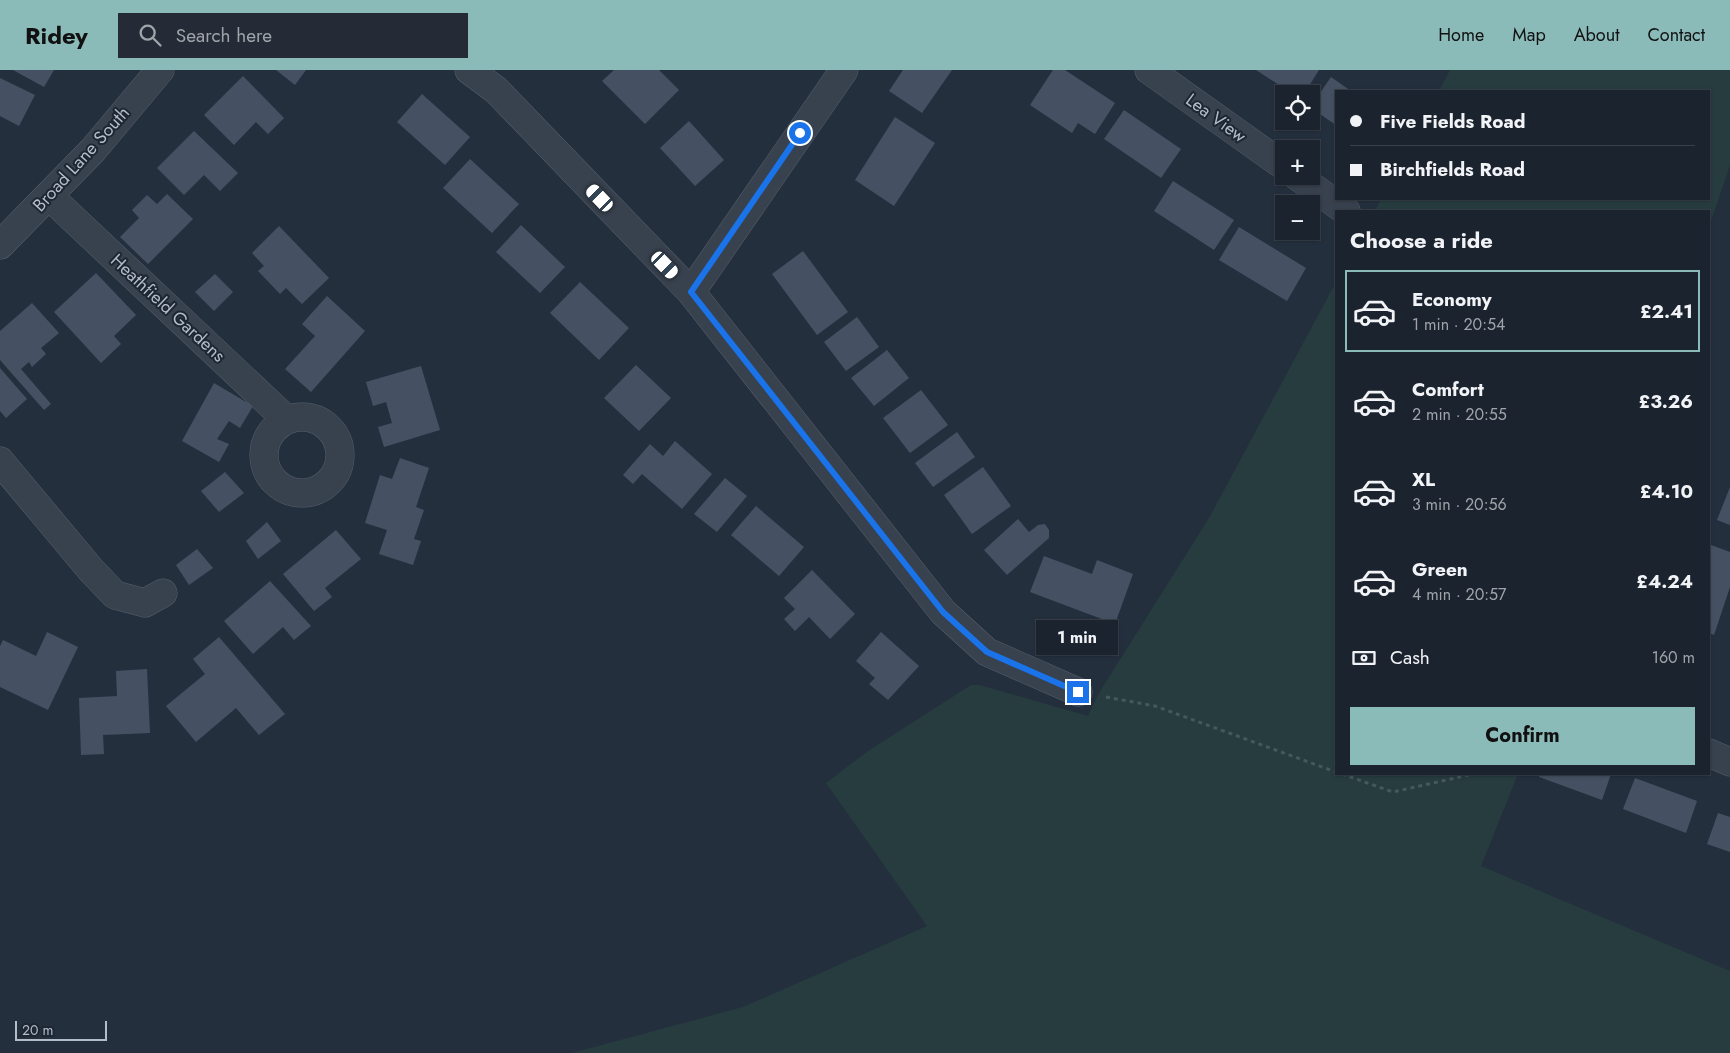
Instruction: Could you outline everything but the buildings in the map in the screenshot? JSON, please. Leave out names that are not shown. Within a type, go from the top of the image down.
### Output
[{"type":"street","name":"Broad Lane South","points":[[0,245],[93,150],[160,70]]},
{"type":"street","points":[[469,70],[496,90],[691,292],[943,612],[987,652],[1078,692]]},
{"type":"street","points":[[691,292],[844,70]]},
{"type":"street","name":"Lea View","points":[[1149,70],[1275,160]]},
{"type":"street","points":[[1310,185],[1345,210]]},
{"type":"street","name":"Heathfield Gardens","points":[[49,196],[286,420]]},
{"type":"street","points":[[0,461],[91,570],[115,595],[145,603],[163,592]]},
{"type":"street","points":[[1710,753],[1730,762]]},
{"type":"path","points":[[1078,692],[1155,706],[1335,772]]},
{"type":"path","points":[[1345,775],[1393,792],[1469,775]]},
{"type":"green space","points":[[1450,70],[1730,70],[1730,165],[1710,224],[1710,210],[1376,210],[1380,200],[1710,200],[1710,90],[1440,90]]},
{"type":"green space","points":[[1335,284],[1335,775],[1518,775],[1481,866],[1730,971],[1730,1053],[572,1053],[743,1007],[927,926],[826,783],[868,751],[971,685],[980,685],[1088,716],[1099,693],[1209,518]]},
{"type":"route","points":[[800,133],[691,292],[943,612],[987,652],[1078,692]]}]
